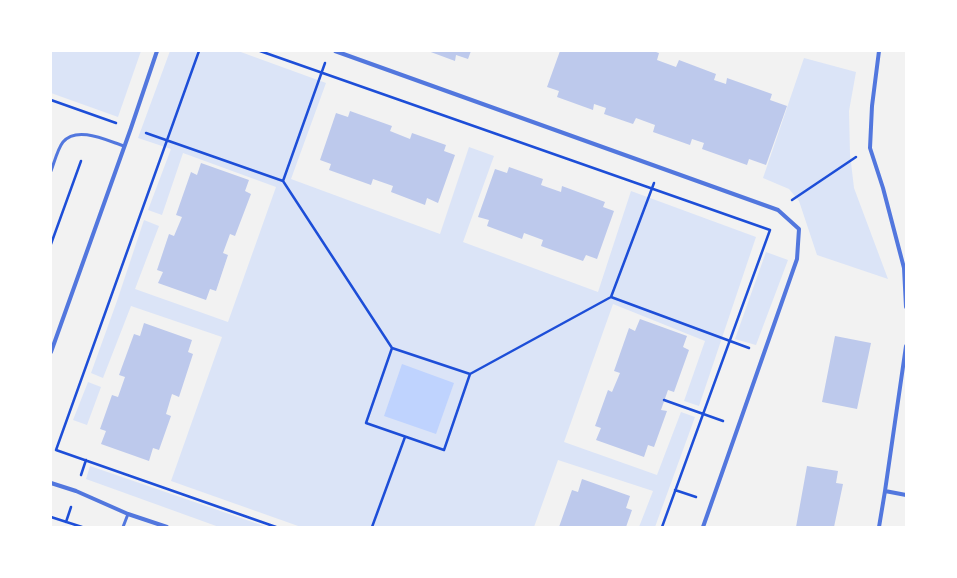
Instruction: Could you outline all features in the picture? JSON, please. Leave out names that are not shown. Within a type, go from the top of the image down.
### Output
[{"type":"street","points":[[51,352],[157,51]]},
{"type":"street","points":[[335,51],[778,210],[798,229],[797,259],[703,527]]},
{"type":"street","points":[[879,51],[872,106],[870,148],[883,188],[904,268],[906,307]]},
{"type":"street","points":[[879,527],[906,346]]},
{"type":"street","points":[[51,483],[76,491],[128,514],[167,527]]},
{"type":"street","points":[[885,491],[906,495]]},
{"type":"lane","points":[[51,171],[63,142],[74,135],[92,135],[124,146]]},
{"type":"lane","points":[[123,527],[128,514]]},
{"type":"path","points":[[56,450],[199,51]]},
{"type":"path","points":[[260,51],[770,230]]},
{"type":"path","points":[[283,181],[322,73]]},
{"type":"path","points":[[51,100],[283,181],[392,348],[470,374]]},
{"type":"path","points":[[662,527],[778,210],[870,148]]},
{"type":"path","points":[[51,244],[81,161]]},
{"type":"path","points":[[392,348],[366,423],[444,450],[470,374],[611,297],[652,189]]},
{"type":"path","points":[[611,297],[729,341]]},
{"type":"path","points":[[664,400],[738,426]]},
{"type":"path","points":[[372,527],[405,437]]},
{"type":"path","points":[[51,448],[276,527]]},
{"type":"path","points":[[676,490],[711,502]]},
{"type":"path","points":[[51,517],[82,527]]},
{"type":"shaded area","points":[[51,51],[141,51],[118,117],[51,93]]},
{"type":"shaded area","points":[[170,51],[238,51],[326,83],[291,179],[440,234],[469,147],[494,156],[463,242],[598,292],[631,191],[756,237],[699,406],[684,401],[705,341],[613,304],[564,442],[657,475],[681,412],[695,417],[655,527],[639,527],[653,491],[558,460],[534,527],[301,527],[171,481],[222,337],[131,306],[103,378],[91,373],[144,220],[159,226],[135,289],[228,322],[276,187],[183,153],[162,215],[148,210],[171,149],[138,138]]},
{"type":"shaded area","points":[[804,58],[856,72],[849,111],[850,154],[854,188],[888,279],[817,255],[799,201],[789,189],[763,178]]},
{"type":"shaded area","points":[[766,252],[788,260],[756,345],[735,339]]},
{"type":"shaded area","points":[[88,382],[101,387],[87,425],[73,420]]},
{"type":"shaded area","points":[[90,466],[267,527],[219,527],[86,479]]},
{"type":"water","points":[[402,364],[454,383],[436,434],[384,416]]},
{"type":"building","points":[[428,51],[471,51],[468,59],[456,55],[455,61]]},
{"type":"building","points":[[560,51],[653,51],[659,53],[657,60],[676,67],[679,60],[716,74],[714,80],[726,84],[727,78],[772,94],[770,100],[787,106],[766,165],[749,159],[747,165],[702,149],[704,143],[692,139],[690,145],[653,132],[655,125],[636,118],[633,124],[604,114],[606,108],[594,104],[593,110],[557,97],[559,91],[547,87]]},
{"type":"building","points":[[350,111],[392,126],[390,131],[410,139],[412,133],[446,145],[444,151],[455,155],[438,203],[427,198],[425,205],[391,192],[393,186],[373,179],[371,185],[329,170],[331,164],[320,160],[336,113],[348,117]]},
{"type":"building","points":[[201,163],[249,180],[245,191],[251,194],[235,236],[230,234],[223,253],[228,255],[216,291],[210,289],[206,300],[158,283],[163,272],[157,270],[169,234],[174,236],[182,217],[176,215],[191,172],[197,175]]},
{"type":"building","points":[[509,167],[543,179],[541,185],[561,192],[562,186],[605,202],[603,207],[614,211],[597,259],[586,255],[583,261],[541,246],[543,240],[524,233],[522,239],[487,226],[489,220],[478,217],[495,169],[507,173]]},
{"type":"building","points":[[640,319],[687,336],[683,347],[689,350],[674,392],[668,390],[661,410],[667,411],[654,447],[648,445],[644,457],[596,440],[601,428],[595,426],[608,390],[612,392],[620,373],[614,371],[629,328],[635,331]]},
{"type":"building","points":[[144,323],[192,340],[188,352],[193,354],[179,397],[172,394],[166,414],[171,416],[159,450],[153,448],[149,461],[101,444],[106,431],[100,429],[112,395],[118,397],[125,377],[119,375],[134,334],[140,336]]},
{"type":"building","points":[[835,336],[871,343],[857,409],[822,402]]},
{"type":"building","points":[[807,466],[838,471],[836,483],[843,484],[834,527],[796,527]]},
{"type":"building","points":[[582,479],[630,496],[626,508],[632,510],[626,527],[559,527],[572,490],[578,492]]}]
